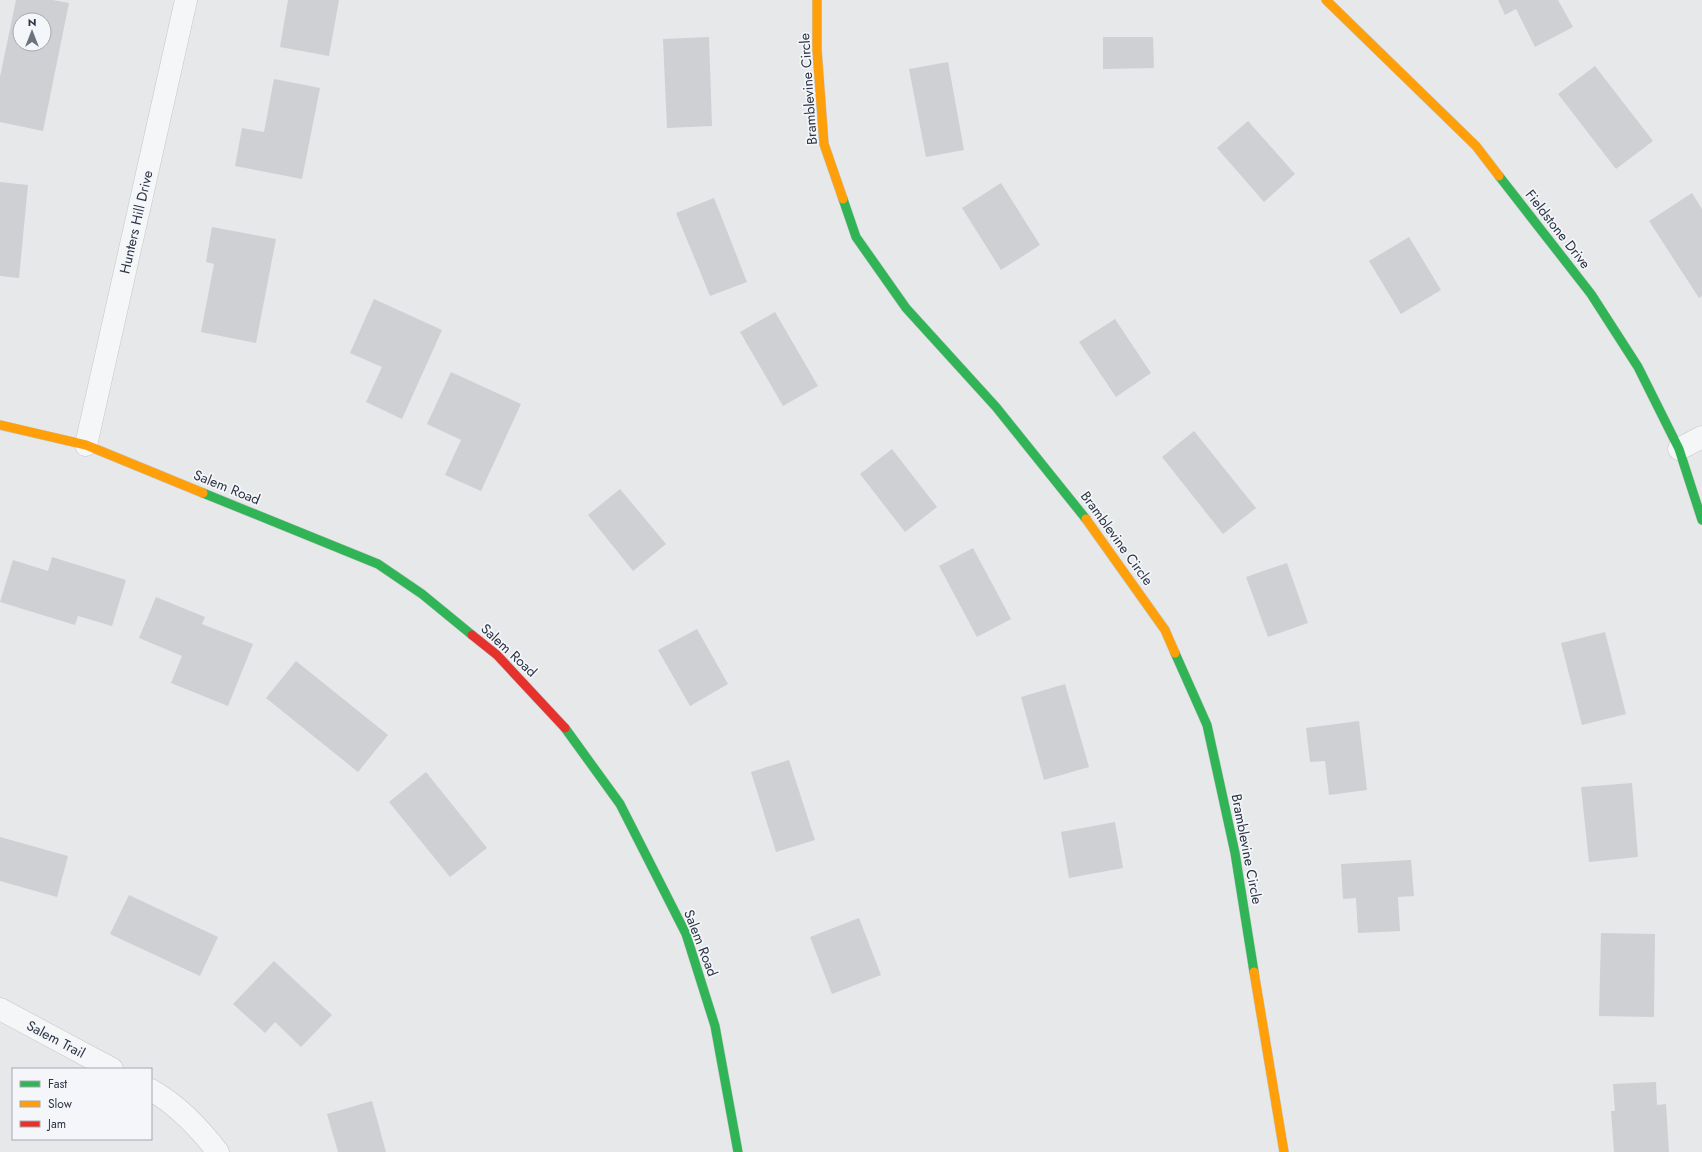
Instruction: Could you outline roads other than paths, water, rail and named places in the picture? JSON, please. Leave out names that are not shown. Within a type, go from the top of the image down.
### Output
[{"type":"street","name":"Hunters Hill Drive","points":[[86,445],[186,0]]},
{"type":"street","name":"Bramblevine Circle","points":[[817,0],[817,50],[824,144],[856,237],[906,308],[996,407],[1094,528],[1165,630],[1207,725],[1235,853],[1284,1152]]},
{"type":"street","name":"Fieldstone Drive","points":[[1326,0],[1476,146],[1591,294],[1638,367],[1679,449],[1702,520]]},
{"type":"street","name":"Salem Road","points":[[0,426],[86,445],[378,564],[422,594],[497,655],[564,726],[620,804],[686,934],[715,1026],[738,1152]]},
{"type":"street","points":[[1679,449],[1702,437]]},
{"type":"street","name":"Salem Trail","points":[[0,1009],[110,1068]]},
{"type":"street","points":[[152,1090],[165,1097],[201,1130],[218,1152]]}]
